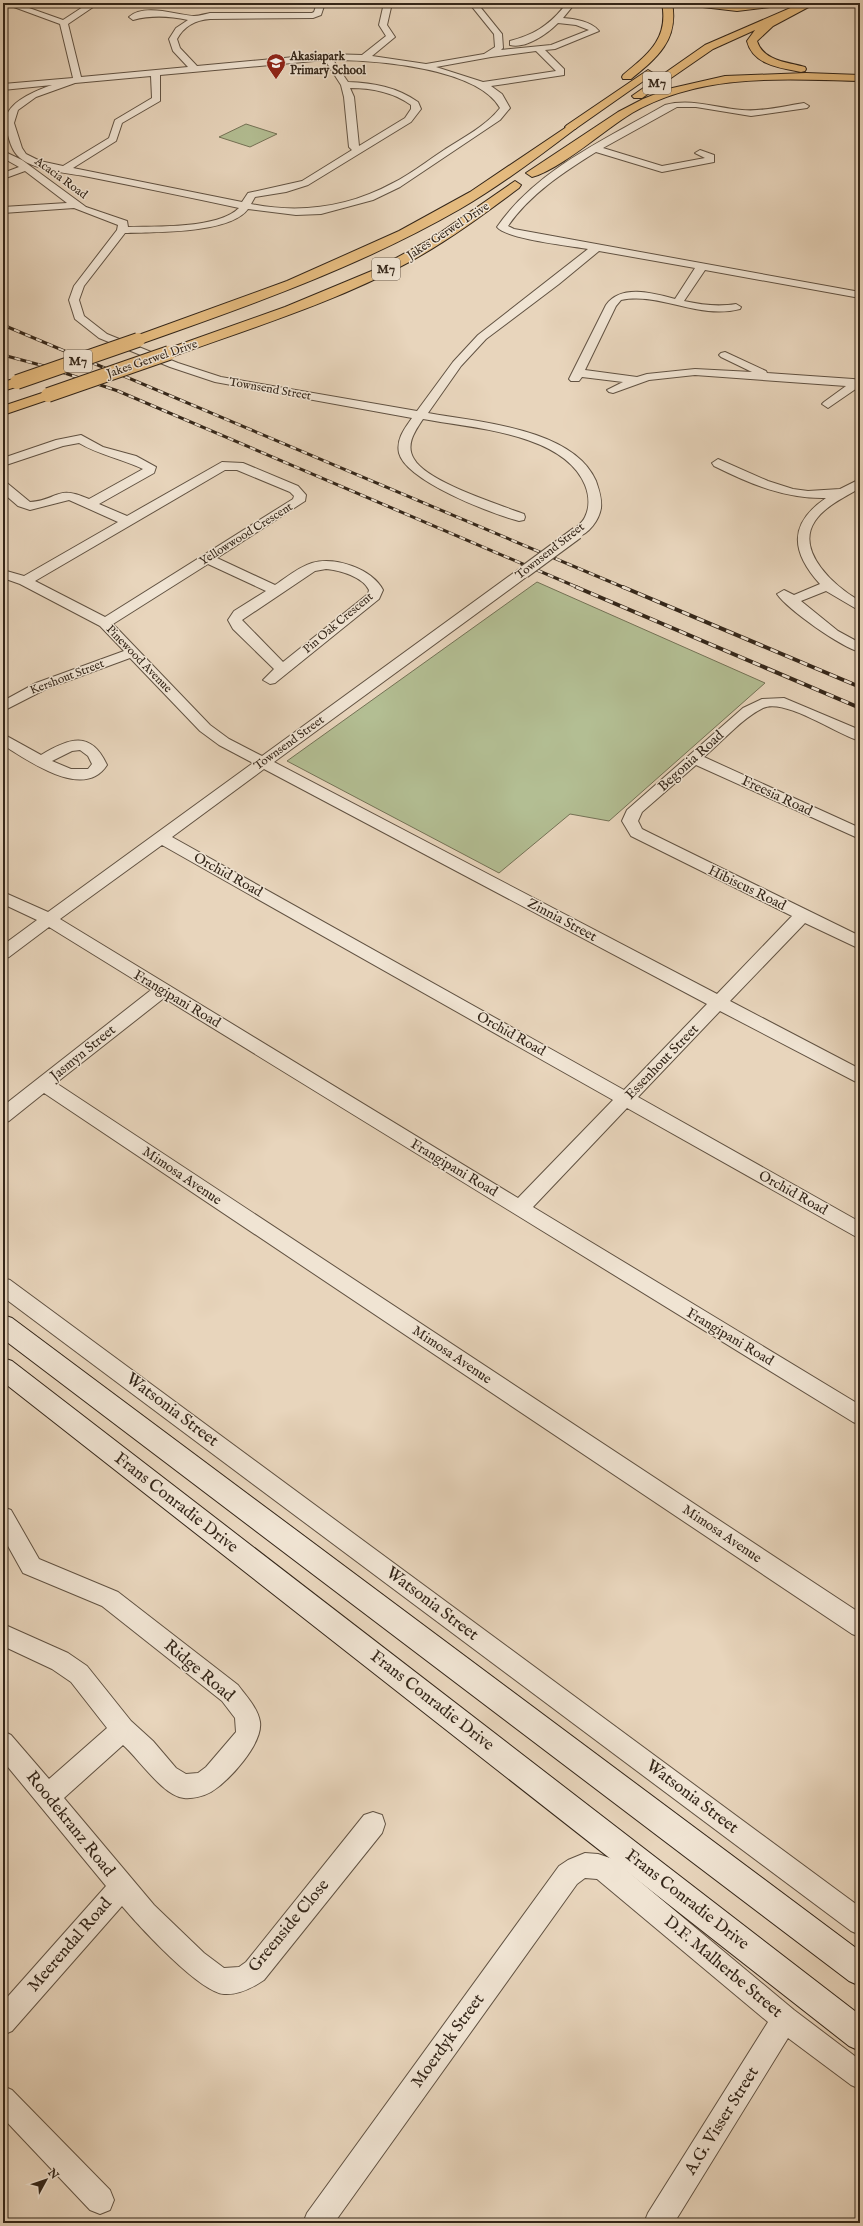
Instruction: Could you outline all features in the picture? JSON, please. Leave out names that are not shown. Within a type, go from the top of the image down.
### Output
[{"type":"highway","points":[[571,128],[575,121],[648,59],[658,48],[669,25],[667,3]]},
{"type":"highway","points":[[694,3],[737,8],[778,3]]},
{"type":"highway","points":[[745,17],[781,3]]},
{"type":"highway","points":[[811,3],[792,11],[754,36],[752,44],[758,53],[770,60],[791,67],[823,73],[860,75]]},
{"type":"highway","name":"Jakes Gerwel Drive","points":[[3,412],[306,304],[388,268],[449,232],[695,55],[738,32],[792,11]]},
{"type":"highway","name":"Jakes Gerwel Drive","points":[[3,387],[282,289],[384,245],[477,193],[655,68]]},
{"type":"highway","points":[[532,173],[548,165],[638,106],[677,90],[711,82],[753,77],[860,78]]},
{"type":"main road","points":[[3,1325],[860,1970]]},
{"type":"main road","name":"Frans Conradie Drive","points":[[3,1368],[860,2035]]},
{"type":"street","points":[[7,3],[64,23]]},
{"type":"street","points":[[76,3],[93,5]]},
{"type":"street","points":[[195,69],[176,49],[173,39],[178,31],[196,19],[210,16],[254,12],[316,15],[318,14],[321,3]]},
{"type":"street","points":[[364,58],[391,37],[383,25],[388,3]]},
{"type":"street","points":[[473,3],[498,34],[500,48],[492,54]]},
{"type":"street","points":[[500,45],[537,37],[543,33],[559,19],[568,7],[552,3]]},
{"type":"street","points":[[64,23],[93,5]]},
{"type":"street","points":[[133,18],[146,14],[180,16],[196,19]]},
{"type":"street","points":[[424,66],[492,54],[538,50],[557,46],[595,31],[592,28],[559,19]]},
{"type":"street","points":[[64,23],[75,81]]},
{"type":"street","points":[[483,85],[560,73],[561,71],[538,50]]},
{"type":"street","points":[[3,87],[327,57],[364,58],[424,66],[483,85],[495,92],[503,100],[505,108],[500,115],[409,178],[386,191],[353,204],[321,210],[282,211],[244,206],[63,170],[37,163],[19,152],[9,123],[11,114],[21,103],[33,95],[75,81]]},
{"type":"street","points":[[327,57],[345,85],[349,98],[354,147],[358,151]]},
{"type":"street","points":[[63,170],[113,138],[118,122],[157,99],[155,73]]},
{"type":"street","points":[[115,241],[194,234],[210,231],[241,212],[252,195],[286,189],[305,183],[408,120],[416,109],[415,104],[399,93],[366,86],[345,85]]},
{"type":"street","points":[[781,99],[800,106],[749,113],[690,104],[674,104],[596,149],[528,194],[502,227],[511,232],[860,295]]},
{"type":"street","points":[[727,110],[756,103]]},
{"type":"street","points":[[596,149],[662,169],[711,160],[711,157],[700,153]]},
{"type":"street","name":"Acacia Road","points":[[3,154],[25,168],[75,205],[95,214],[120,222],[124,226],[122,230]]},
{"type":"street","points":[[3,176],[25,168]]},
{"type":"street","points":[[3,205],[33,202],[61,195]]},
{"type":"street","points":[[3,210],[75,205]]},
{"type":"street","points":[[122,230],[167,228],[227,221]]},
{"type":"street","name":"Townsend Street","points":[[3,953],[577,533],[589,520],[595,501],[590,479],[574,460],[554,447],[527,436],[421,415],[219,380],[174,365],[103,336],[92,329],[79,316],[74,300],[79,286],[122,230]]},
{"type":"street","points":[[519,517],[442,484],[412,466],[406,456],[404,443],[408,432],[456,364],[482,337],[555,282],[597,247]]},
{"type":"street","points":[[677,303],[702,266]]},
{"type":"street","points":[[636,380],[576,376],[611,306],[617,298],[636,296],[718,310],[736,307]]},
{"type":"street","points":[[725,355],[756,368],[766,376]]},
{"type":"street","points":[[613,390],[636,380],[662,374],[695,372],[857,382]]},
{"type":"street","points":[[828,404],[851,389],[857,382]]},
{"type":"street","points":[[3,462],[60,443],[81,439],[99,450],[132,458],[151,468],[90,504]]},
{"type":"street","points":[[718,463],[777,490],[827,495],[845,492]]},
{"type":"street","name":"Yellowwood Crescent","points":[[25,581],[218,468],[226,465],[239,466],[294,489],[300,495],[299,501],[105,623]]},
{"type":"street","points":[[860,483],[818,510],[808,521],[803,535],[807,557],[829,585],[860,607]]},
{"type":"street","points":[[3,486],[24,504],[29,506],[67,496],[90,504],[127,521]]},
{"type":"street","points":[[208,559],[275,590]]},
{"type":"street","name":"Pin Oak Crescent","points":[[270,680],[374,596],[376,590],[370,582],[331,564],[325,564],[310,568],[239,614],[235,620],[238,626],[282,669]]},
{"type":"street","name":"Pinewood Avenue","points":[[3,574],[25,581],[105,623],[213,735],[263,763]]},
{"type":"street","points":[[829,585],[787,597],[832,634],[860,648]]},
{"type":"street","name":"Kershout Street","points":[[3,707],[41,686],[133,652]]},
{"type":"street","name":"Begonia Road","points":[[636,832],[630,821],[635,810],[756,705],[769,701],[784,702],[860,736]]},
{"type":"street","points":[[3,739],[42,761]]},
{"type":"street","name":"Freesia Road","points":[[694,758],[860,834]]},
{"type":"street","name":"Zinnia Street","points":[[263,763],[860,1077]]},
{"type":"street","name":"Hibiscus Road","points":[[636,832],[860,943]]},
{"type":"street","name":"Orchid Road","points":[[162,838],[860,1231]]},
{"type":"street","points":[[3,897],[48,919]]},
{"type":"street","name":"Essenhout Street","points":[[520,1208],[803,915]]},
{"type":"street","name":"Frangipani Road","points":[[48,919],[860,1416]]},
{"type":"street","name":"Jasmyn Street","points":[[3,1116],[162,990]]},
{"type":"street","name":"Mimosa Avenue","points":[[44,1084],[860,1626]]},
{"type":"street","name":"Watsonia Street","points":[[3,1286],[860,1922]]},
{"type":"street","name":"Ridge Road","points":[[3,1517],[31,1566],[97,1592],[110,1600],[230,1693],[244,1710],[248,1721],[248,1732],[245,1740],[214,1775],[202,1784],[192,1787],[176,1783],[123,1729],[74,1670],[60,1661],[3,1635]]},
{"type":"street","points":[[48,1796],[123,1729]]},
{"type":"street","name":"Roodekranz Road","points":[[3,1742],[122,1887]]},
{"type":"street","name":"Greenside Close","points":[[122,1887],[145,1914],[195,1962],[213,1976],[223,1981],[234,1981],[255,1971],[373,1824]]},
{"type":"street","name":"D.F. Malherbe Street","points":[[584,1864],[592,1864],[604,1868],[785,2019],[860,2076]]},
{"type":"street","name":"Moerdyk Street","points":[[317,2223],[568,1875],[584,1864]]},
{"type":"street","name":"Meerendal Road","points":[[3,2022],[122,1887]]},
{"type":"street","name":"A.G. Visser Street","points":[[658,2223],[785,2019]]},
{"type":"street","points":[[3,2099],[100,2200]]},
{"type":"green space","points":[[246,124],[277,134],[250,147],[219,137]]},
{"type":"green space","points":[[537,582],[765,683],[609,821],[570,814],[499,873],[287,761]]},
{"type":"railway","points":[[3,325],[625,588]]},
{"type":"railway","points":[[3,355],[44,366],[118,391],[579,588]]},
{"type":"railway","points":[[576,587],[860,708]]},
{"type":"railway","points":[[623,587],[860,687]]},
{"type":"place","name":"Akasiapark Primary School","points":[[276,80]]}]
